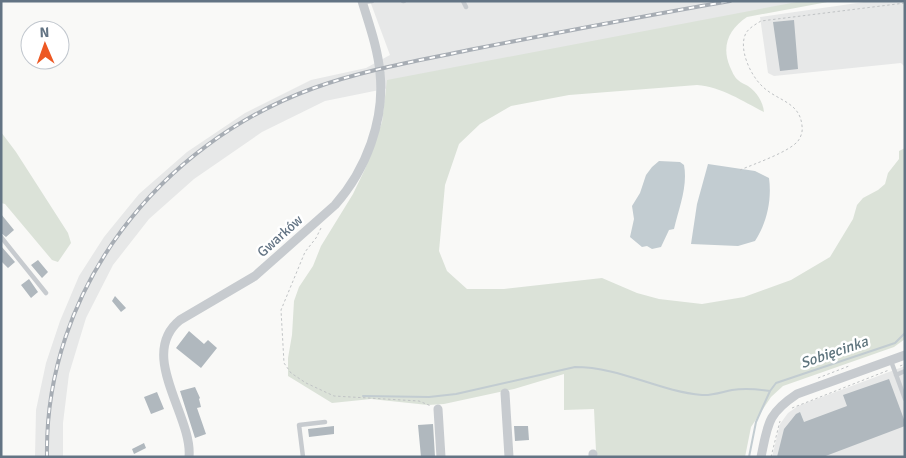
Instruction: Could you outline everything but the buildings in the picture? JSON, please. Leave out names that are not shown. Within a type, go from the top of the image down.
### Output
[{"type":"street","name":"Gwarków","points":[[189,457],[188,439],[170,387],[166,368],[165,346],[167,335],[180,320],[242,285],[265,268],[335,205],[346,193],[358,173],[374,132],[380,103],[380,73],[366,2]]},
{"type":"street","points":[[762,457],[766,430],[772,416],[783,404],[797,394],[892,364],[905,355]]},
{"type":"street","points":[[506,393],[509,457]]},
{"type":"street","points":[[438,409],[441,457]]},
{"type":"lane","points":[[463,1],[466,7]]},
{"type":"lane","points":[[1,237],[46,293]]},
{"type":"lane","points":[[892,364],[905,399]]},
{"type":"lane","points":[[896,375],[905,371]]},
{"type":"lane","points":[[303,457],[299,425],[325,422]]},
{"type":"path","points":[[740,170],[787,149],[798,140],[803,130],[802,120],[797,110],[790,103],[761,85],[747,62],[743,50],[747,31],[761,20],[905,3]]},
{"type":"path","points":[[323,224],[316,238],[305,252],[281,310],[284,363],[291,374],[334,396],[419,401],[438,409]]},
{"type":"path","points":[[793,407],[892,364],[905,364]]},
{"type":"path","points":[[771,457],[781,419]]},
{"type":"shaded area","points":[[370,1],[818,1],[325,101],[262,132],[194,179],[149,219],[113,265],[86,318],[69,374],[63,423],[63,457],[35,457],[36,410],[46,363],[60,321],[79,276],[104,237],[139,194],[187,152],[245,113],[311,80],[366,68],[390,55]]},
{"type":"shaded area","points":[[802,1],[833,1],[747,17],[735,27],[728,39],[726,52],[732,72],[740,82],[747,85],[757,94],[764,112],[723,92],[697,85],[569,95],[511,106],[480,124],[459,144],[445,185],[439,251],[447,271],[467,289],[504,289],[602,278],[637,293],[659,299],[702,304],[744,297],[791,280],[830,257],[853,219],[857,205],[863,198],[885,184],[888,173],[899,159],[899,151],[905,148],[905,339],[894,347],[783,386],[771,397],[751,427],[745,457],[598,457],[594,409],[564,410],[564,374],[514,389],[444,404],[428,405],[371,399],[332,403],[288,376],[294,301],[299,287],[313,266],[321,246],[353,194],[365,169],[382,122],[387,80]]},
{"type":"shaded area","points":[[871,1],[905,1],[905,67],[901,63],[774,76],[768,73],[760,17]]},
{"type":"shaded area","points":[[1,132],[68,233],[71,243],[58,262],[52,260],[5,204],[1,203]]},
{"type":"shaded area","points":[[659,161],[680,162],[684,165],[685,181],[674,229],[669,230],[661,247],[652,249],[647,246],[642,247],[630,237],[634,219],[632,206],[640,193],[646,175]]},
{"type":"shaded area","points":[[708,164],[755,171],[769,178],[768,211],[763,227],[755,241],[738,246],[691,244],[697,204]]},
{"type":"shaded area","points":[[905,366],[905,457],[772,457],[780,424],[788,413],[798,406]]},
{"type":"waterway","name":"Sobięcinka","points":[[749,457],[756,422],[770,391],[776,383],[895,343],[905,333]]},
{"type":"waterway","points":[[363,396],[429,397],[456,394],[575,367],[608,371],[670,389],[702,395],[742,389],[770,391]]},
{"type":"railway","points":[[47,457],[51,395],[66,337],[89,282],[121,231],[161,185],[206,146],[258,113],[314,88],[352,76],[469,50],[730,1]]}]
